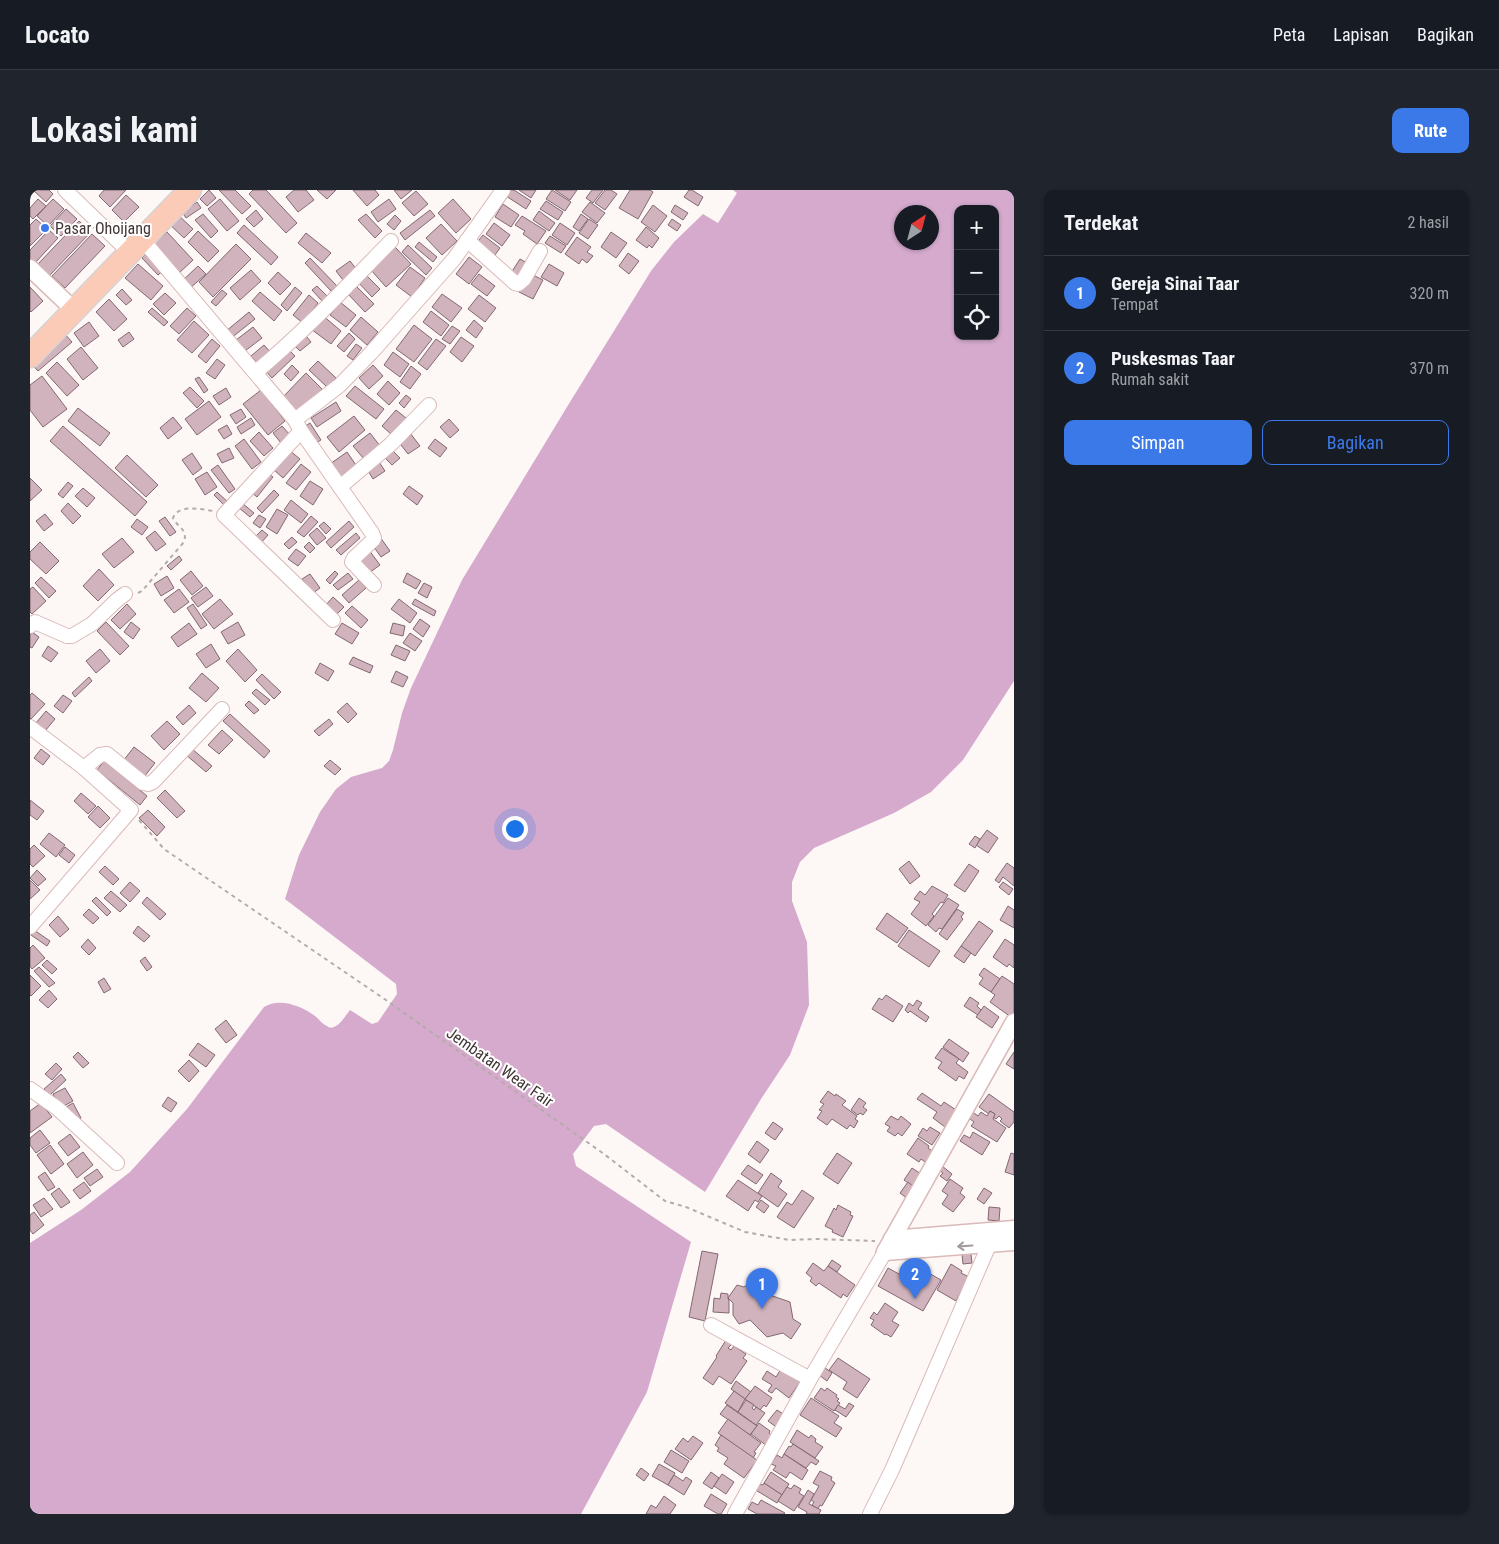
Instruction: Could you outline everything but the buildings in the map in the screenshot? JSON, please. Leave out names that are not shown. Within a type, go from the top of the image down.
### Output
[{"type":"highway","points":[[30,356],[71,306],[132,242],[175,190]]},
{"type":"highway","points":[[132,242],[190,190]]},
{"type":"highway","points":[[30,341],[71,306]]},
{"type":"street","points":[[65,190],[132,242],[256,372],[298,425],[374,535],[371,542],[355,556],[352,562],[374,585]]},
{"type":"street","points":[[333,620],[224,514],[298,425],[360,364],[454,259],[503,190]]},
{"type":"street","points":[[467,240],[515,284],[524,279],[540,251]]},
{"type":"street","points":[[256,372],[277,355],[326,308],[391,241]]},
{"type":"street","points":[[30,268],[71,306]]},
{"type":"street","points":[[340,487],[391,444],[429,405]]},
{"type":"street","points":[[30,626],[35,622],[67,636],[72,636],[92,624],[125,594]]},
{"type":"street","points":[[84,768],[100,755],[107,754],[143,783],[149,784],[222,709]]},
{"type":"street","points":[[30,727],[84,768],[131,810],[30,927]]},
{"type":"street","points":[[735,1514],[1014,1022]]},
{"type":"street","points":[[30,1089],[57,1108],[117,1163]]},
{"type":"street","points":[[889,1245],[1014,1229]]},
{"type":"street","points":[[889,1245],[989,1245],[1014,1242]]},
{"type":"street","points":[[870,1514],[892,1470],[989,1245]]},
{"type":"street","points":[[711,1325],[810,1379]]},
{"type":"path","points":[[125,594],[136,594],[142,591],[184,542],[184,530],[173,518],[176,512],[195,508],[224,514]]},
{"type":"path","name":"Jembatan Wear Fair","points":[[131,810],[164,849],[383,998],[604,1154],[665,1201],[745,1232],[789,1240],[871,1242],[889,1245]]},
{"type":"shaded area","points":[[733,190],[1014,190],[1014,681],[963,760],[931,792],[894,813],[814,848],[800,862],[792,882],[792,901],[807,942],[809,1005],[790,1055],[705,1192],[606,1124],[594,1126],[573,1154],[576,1166],[691,1242],[647,1392],[581,1514],[30,1514],[30,1243],[81,1210],[130,1172],[187,1109],[264,1007],[276,1003],[297,1006],[310,1012],[330,1028],[343,1020],[350,1010],[372,1024],[378,1022],[397,994],[396,984],[285,899],[299,855],[320,812],[336,789],[351,777],[382,768],[389,761],[411,688],[462,580],[651,271],[674,242],[703,214],[718,223],[737,193]]},
{"type":"place","name":"Pasar Ohoijang","points":[[45,228]]},
{"type":"place","name":"Puskesmas Taar","points":[[915,1299]]},
{"type":"place","name":"Gereja Sinai Taar","points":[[762,1309]]}]
